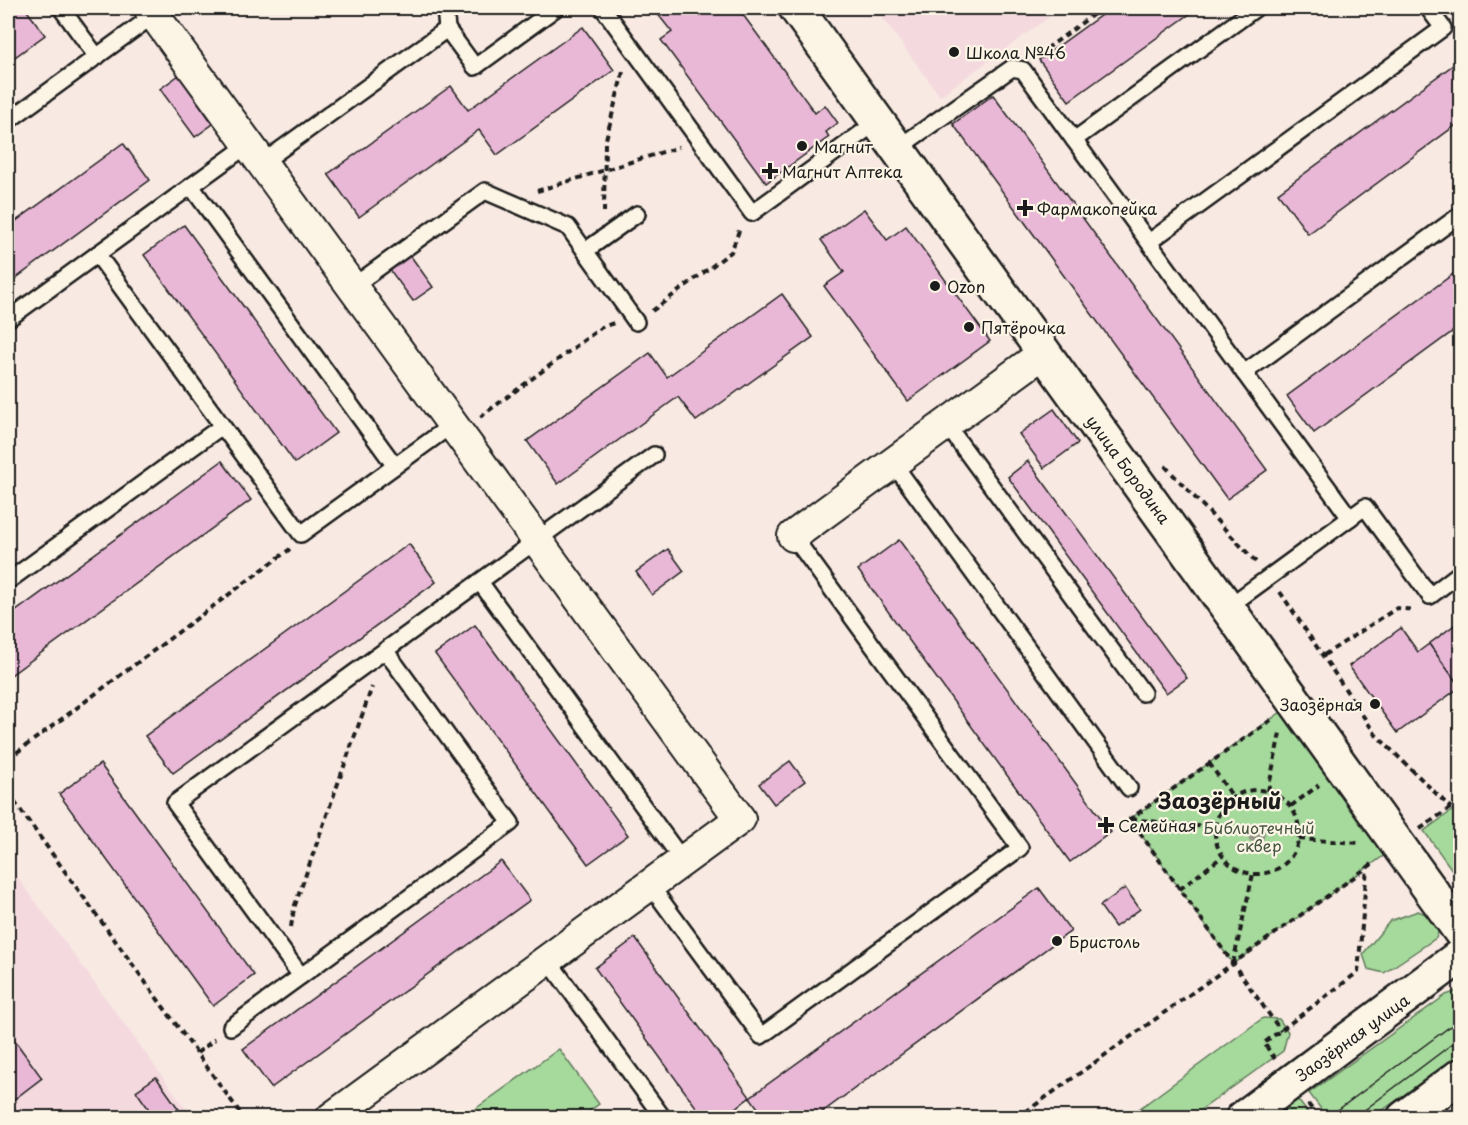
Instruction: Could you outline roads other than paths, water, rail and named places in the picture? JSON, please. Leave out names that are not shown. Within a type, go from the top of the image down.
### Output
[{"type":"street","name":"улица Бородина","points":[[796,8],[1227,607],[1383,844],[1461,931]]},
{"type":"street","points":[[156,10],[255,154],[741,819],[331,1118]]},
{"type":"street","points":[[793,536],[1045,352]]},
{"type":"street","name":"Заозёрная улица","points":[[1243,1118],[1461,956]]},
{"type":"street","points":[[1404,1118],[1461,1077]]},
{"type":"lane","points":[[61,8],[96,57]]},
{"type":"lane","points":[[446,8],[447,28],[475,67],[556,8]]},
{"type":"lane","points":[[603,8],[752,213],[878,121]]},
{"type":"lane","points":[[1074,140],[1256,8]]},
{"type":"lane","points":[[1149,242],[1443,27],[1428,8]]},
{"type":"lane","points":[[8,121],[156,10]]},
{"type":"lane","points":[[8,319],[192,186],[255,154],[447,28]]},
{"type":"lane","points":[[898,148],[1012,68],[1020,69],[1350,518]]},
{"type":"lane","points":[[192,186],[395,466]]},
{"type":"lane","points":[[352,286],[486,191],[568,227],[636,322]]},
{"type":"lane","points":[[585,251],[638,214]]},
{"type":"lane","points":[[1244,374],[1461,216]]},
{"type":"lane","points":[[97,254],[301,534],[453,424]]},
{"type":"lane","points":[[946,424],[1143,693]]},
{"type":"lane","points":[[8,574],[11,579],[222,426]]},
{"type":"lane","points":[[301,976],[175,803],[654,455]]},
{"type":"lane","points":[[892,463],[1129,788]]},
{"type":"lane","points":[[1227,607],[1365,507],[1430,596],[1461,573]]},
{"type":"lane","points":[[650,885],[761,1036],[1020,848],[793,536]]},
{"type":"lane","points":[[480,582],[683,861]]},
{"type":"lane","points":[[231,1027],[511,823],[385,650]]},
{"type":"lane","points":[[548,960],[661,1115],[657,1118]]},
{"type":"tram line","points":[[1327,1118],[1460,1019]]},
{"type":"tram line","points":[[1354,1118],[1460,1038]]},
{"type":"place","name":"Школа №46","points":[[954,52]]},
{"type":"place","name":"Магнит","points":[[802,146]]},
{"type":"place","name":"Магнит Аптека","points":[[770,171]]},
{"type":"place","name":"Фармакопейка","points":[[1025,208]]},
{"type":"place","name":"Ozon","points":[[935,286]]},
{"type":"place","name":"Пятёрочка","points":[[969,327]]},
{"type":"place","name":"Заозёрная","points":[[1375,704]]},
{"type":"place","name":"Семейная","points":[[1106,825]]},
{"type":"place","name":"Бристоль","points":[[1057,941]]},
{"type":"district","name":"Заозёрный","points":[[1220,799]]},
{"type":"park label","name":"Библиотечный сквер","points":[[1259,836]]}]
